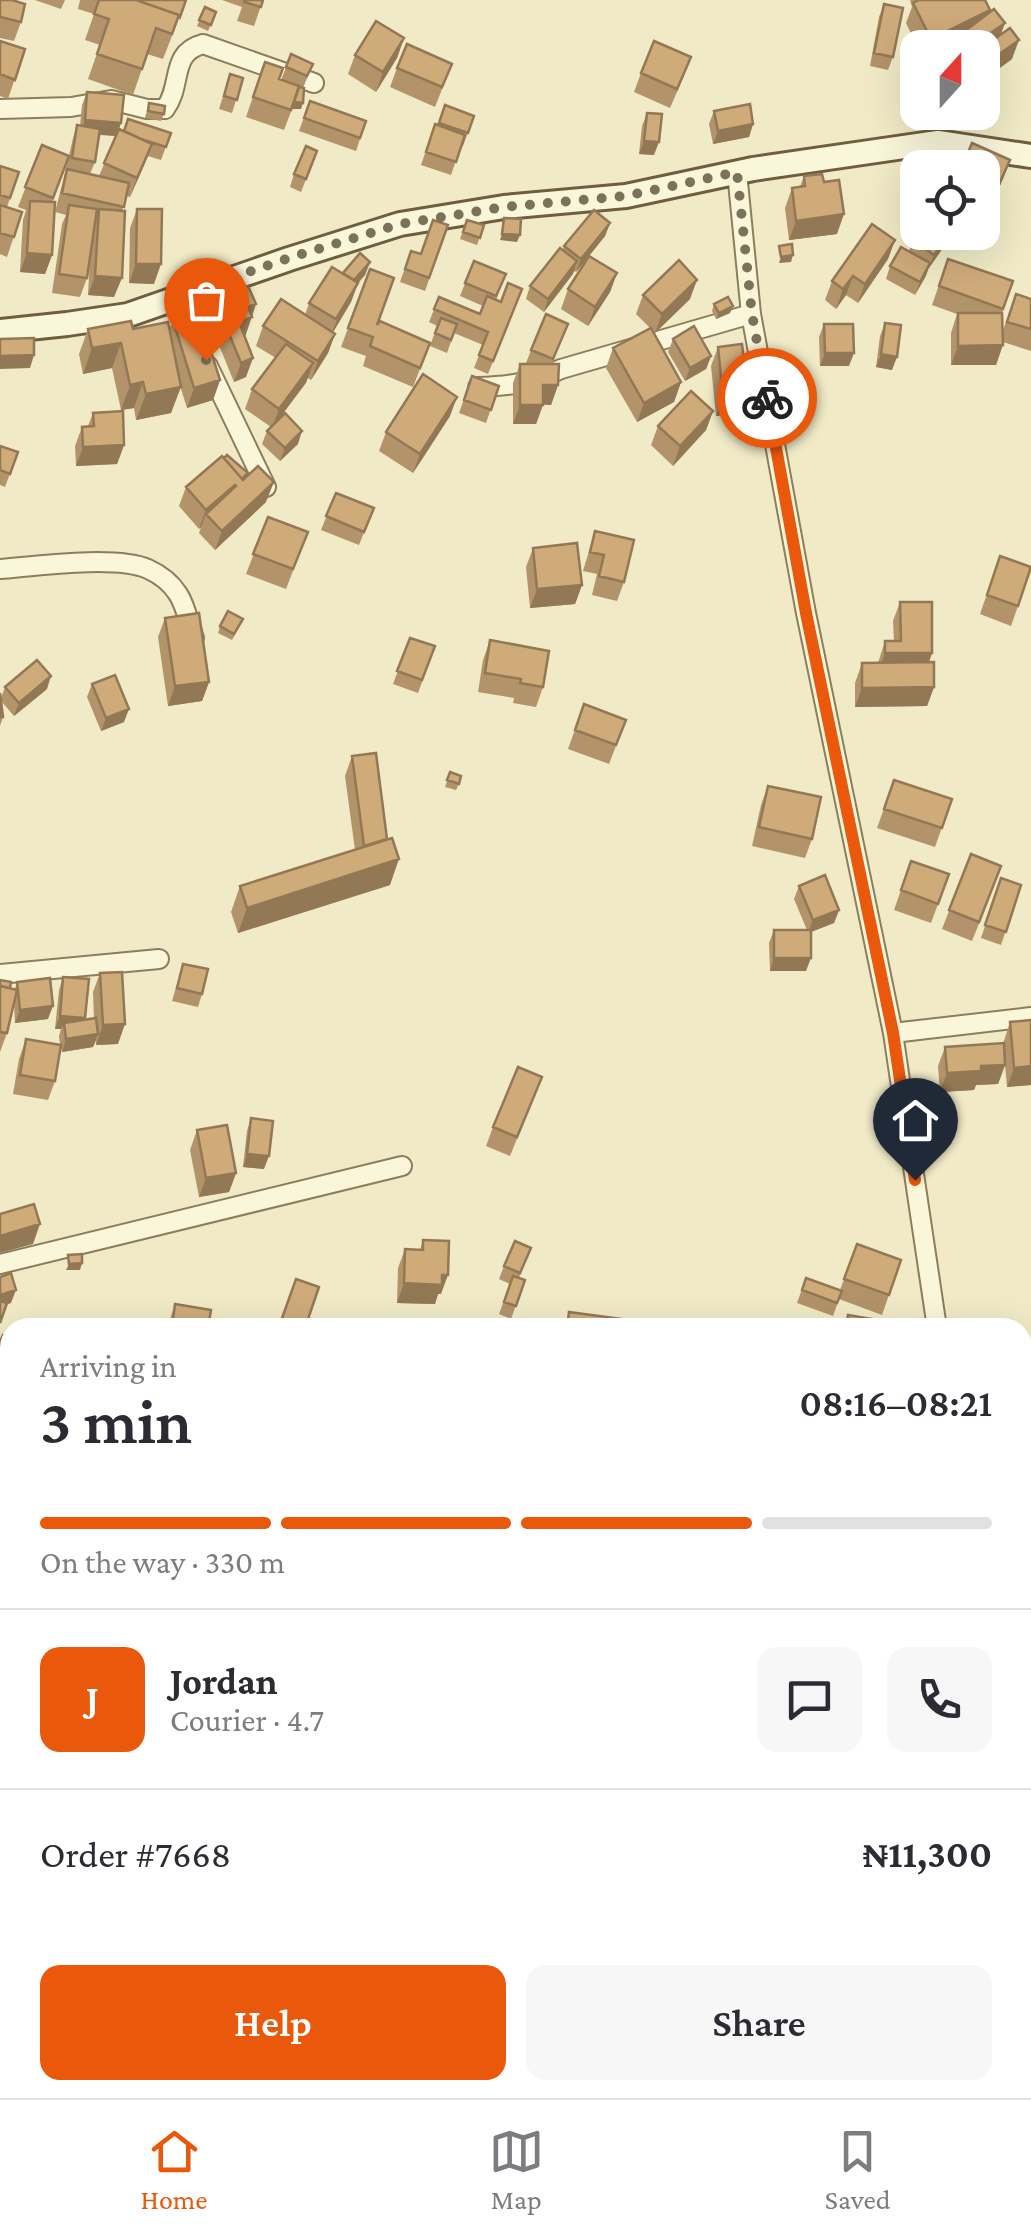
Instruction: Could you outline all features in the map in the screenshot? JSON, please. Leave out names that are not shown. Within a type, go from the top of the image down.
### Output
[{"type":"street","points":[[0,109],[70,107],[112,100],[166,109],[172,100],[181,59],[189,48],[202,44],[314,82]]},
{"type":"street","points":[[0,331],[183,304],[289,258],[400,224],[504,207],[626,196],[737,172],[938,142],[1031,156]]},
{"type":"street","points":[[737,172],[752,314],[806,613],[893,1033],[936,1318]]},
{"type":"street","points":[[474,387],[512,386],[536,380],[561,369],[752,314]]},
{"type":"street","points":[[199,344],[266,486]]},
{"type":"street","points":[[0,569],[84,563],[133,564],[149,569],[180,596],[203,664]]},
{"type":"street","points":[[0,974],[159,958]]},
{"type":"street","points":[[893,1033],[1031,1017]]},
{"type":"street","points":[[0,1264],[402,1166]]},
{"type":"building","points":[[0,0],[25,4],[21,22],[0,17]]},
{"type":"building","points":[[99,0],[136,0],[179,15],[172,34],[156,28],[142,69],[97,54],[109,19],[94,14]]},
{"type":"building","points":[[136,0],[186,0],[180,17]]},
{"type":"building","points":[[245,0],[263,0],[261,7]]},
{"type":"building","points":[[985,0],[990,10],[949,30],[926,30],[913,3]]},
{"type":"building","points":[[884,4],[903,8],[893,57],[874,53]]},
{"type":"building","points":[[205,7],[216,12],[211,25],[199,20]]},
{"type":"building","points":[[994,9],[1005,23],[995,30],[966,30]]},
{"type":"building","points":[[376,21],[404,38],[383,72],[355,55]]},
{"type":"building","points":[[1010,28],[1019,40],[1000,54],[1000,35]]},
{"type":"building","points":[[0,41],[25,49],[15,80],[0,74]]},
{"type":"building","points":[[654,41],[691,57],[677,89],[641,73]]},
{"type":"building","points":[[407,44],[452,64],[442,87],[397,68]]},
{"type":"building","points":[[291,54],[313,64],[307,76],[286,67]]},
{"type":"building","points":[[265,62],[283,68],[279,79],[299,86],[291,110],[253,97]]},
{"type":"building","points":[[230,74],[243,78],[237,100],[224,96]]},
{"type":"building","points":[[299,87],[304,88],[303,103],[294,102]]},
{"type":"building","points":[[87,92],[124,95],[121,123],[85,120]]},
{"type":"building","points":[[310,101],[366,121],[360,138],[304,118]]},
{"type":"building","points":[[149,103],[165,106],[164,114],[148,111]]},
{"type":"building","points":[[750,104],[753,124],[718,131],[714,111]]},
{"type":"building","points":[[445,105],[474,116],[468,133],[439,123]]},
{"type":"building","points":[[647,113],[662,114],[659,142],[644,141]]},
{"type":"building","points":[[128,119],[171,133],[166,147],[124,131]]},
{"type":"building","points":[[435,124],[465,135],[456,162],[426,152]]},
{"type":"building","points":[[77,125],[100,129],[95,162],[72,158]]},
{"type":"building","points":[[119,129],[152,144],[137,178],[104,163]]},
{"type":"building","points":[[972,143],[988,150],[969,150]]},
{"type":"building","points":[[42,145],[69,156],[53,198],[25,187]]},
{"type":"building","points":[[306,146],[317,151],[306,179],[294,174]]},
{"type":"building","points":[[1000,156],[1010,160],[1000,182]]},
{"type":"building","points":[[0,166],[19,172],[10,198],[0,195]]},
{"type":"building","points":[[67,169],[129,183],[124,207],[62,193]]},
{"type":"building","points":[[822,174],[824,182],[839,180],[844,214],[796,221],[792,188],[805,186],[804,176]]},
{"type":"building","points":[[30,201],[55,202],[52,255],[27,253]]},
{"type":"building","points":[[0,205],[22,212],[14,237],[0,233]]},
{"type":"building","points":[[69,205],[97,209],[87,278],[59,274]]},
{"type":"building","points":[[99,209],[125,211],[122,278],[95,276]]},
{"type":"building","points":[[137,209],[162,209],[161,264],[136,264]]},
{"type":"building","points":[[594,210],[610,223],[581,259],[564,246]]},
{"type":"building","points":[[504,218],[521,219],[520,235],[502,234]]},
{"type":"building","points":[[433,220],[448,225],[429,278],[405,269],[411,251],[421,254]]},
{"type":"building","points":[[467,220],[484,225],[480,238],[463,232]]},
{"type":"building","points":[[872,224],[895,240],[865,284],[853,276],[843,289],[832,281]]},
{"type":"building","points":[[792,244],[793,255],[781,257],[779,246]]},
{"type":"building","points":[[560,248],[577,261],[548,299],[530,286]]},
{"type":"building","points":[[900,249],[930,263],[920,282],[890,266]]},
{"type":"building","points":[[360,253],[370,262],[354,280],[343,273]]},
{"type":"building","points":[[589,256],[617,273],[595,307],[568,289]]},
{"type":"building","points":[[948,259],[1013,281],[1003,309],[939,286]]},
{"type":"building","points":[[679,260],[697,280],[662,314],[643,295]]},
{"type":"building","points":[[474,261],[506,274],[496,296],[465,283]]},
{"type":"building","points":[[332,267],[358,283],[336,319],[309,303]]},
{"type":"building","points":[[370,269],[394,278],[377,325],[380,321],[430,343],[420,368],[370,346],[373,337],[348,328]]},
{"type":"building","points":[[508,283],[522,289],[493,361],[479,355],[488,332],[434,309],[439,297],[480,314],[487,296],[501,302]]},
{"type":"building","points":[[248,286],[256,304],[248,307],[252,317],[239,322],[253,358],[241,363],[215,299]]},
{"type":"building","points":[[1016,294],[1031,299],[1031,329],[1007,322]]},
{"type":"building","points":[[728,297],[733,306],[719,313],[714,304]]},
{"type":"building","points":[[281,299],[335,334],[318,361],[263,326]]},
{"type":"building","points":[[201,312],[220,380],[194,388],[173,320]]},
{"type":"building","points":[[958,313],[1002,313],[1003,345],[958,346]]},
{"type":"building","points":[[546,314],[568,324],[553,359],[531,350]]},
{"type":"building","points":[[441,318],[457,324],[451,340],[435,333]]},
{"type":"building","points":[[131,321],[133,329],[168,322],[181,387],[146,394],[143,382],[130,385],[121,343],[92,348],[88,329]]},
{"type":"building","points":[[885,323],[901,325],[897,357],[881,354]]},
{"type":"building","points":[[824,324],[853,324],[854,353],[825,353]]},
{"type":"building","points":[[694,326],[711,356],[690,368],[673,339]]},
{"type":"building","points":[[651,328],[681,382],[644,403],[613,348]]},
{"type":"building","points":[[34,338],[34,355],[0,356],[0,339]]},
{"type":"building","points":[[286,344],[313,363],[279,409],[252,389]]},
{"type":"building","points":[[742,344],[748,394],[723,396],[718,347]]},
{"type":"building","points":[[520,364],[559,364],[558,385],[543,385],[543,405],[520,405]]},
{"type":"building","points":[[423,374],[457,397],[420,454],[386,432]]},
{"type":"building","points":[[472,376],[499,386],[491,410],[464,400]]},
{"type":"building","points":[[691,391],[713,411],[680,446],[658,426]]},
{"type":"building","points":[[123,411],[124,445],[83,447],[82,427],[94,426],[93,413]]},
{"type":"building","points":[[285,413],[302,431],[285,448],[267,431]]},
{"type":"building","points":[[0,446],[18,452],[10,474],[0,470]]},
{"type":"building","points":[[227,455],[248,473],[242,479],[224,458]]},
{"type":"building","points":[[222,456],[243,480],[258,466],[274,482],[222,531],[206,514],[236,486],[206,510],[186,487]]},
{"type":"building","points":[[336,493],[374,508],[364,532],[326,516]]},
{"type":"building","points":[[268,517],[308,532],[293,569],[253,554]]},
{"type":"building","points":[[595,531],[634,540],[624,582],[599,576],[604,555],[590,552]]},
{"type":"building","points":[[577,543],[582,585],[537,589],[533,548]]},
{"type":"building","points":[[1000,556],[1031,567],[1018,606],[987,595]]},
{"type":"building","points":[[900,602],[932,602],[932,653],[885,653],[885,641],[901,641]]},
{"type":"building","points":[[228,611],[243,619],[234,634],[220,626]]},
{"type":"building","points":[[199,613],[209,682],[175,686],[165,618]]},
{"type":"building","points":[[410,638],[435,646],[422,680],[397,671]]},
{"type":"building","points":[[490,640],[549,651],[543,687],[485,673]]},
{"type":"building","points":[[37,660],[51,676],[19,703],[5,687]]},
{"type":"building","points":[[934,662],[934,687],[862,688],[862,663]]},
{"type":"building","points":[[115,675],[129,709],[106,718],[92,684]]},
{"type":"building","points":[[584,704],[626,720],[616,745],[575,730]]},
{"type":"building","points":[[376,753],[387,839],[364,846],[352,756]]},
{"type":"building","points":[[450,772],[461,776],[459,784],[447,780]]},
{"type":"building","points":[[894,780],[952,799],[942,828],[884,809]]},
{"type":"building","points":[[768,786],[821,797],[812,839],[759,827]]},
{"type":"building","points":[[392,838],[399,859],[247,908],[240,886]]},
{"type":"building","points":[[971,854],[1001,866],[979,922],[949,910]]},
{"type":"building","points":[[911,861],[949,874],[938,904],[901,890]]},
{"type":"building","points":[[825,875],[839,910],[813,920],[799,886]]},
{"type":"building","points":[[1001,878],[1021,885],[1006,932],[985,925]]},
{"type":"building","points":[[774,930],[811,930],[811,958],[774,958]]},
{"type":"building","points":[[183,964],[208,969],[202,994],[177,988]]},
{"type":"building","points":[[122,972],[125,1024],[103,1025],[100,973]]},
{"type":"building","points":[[63,977],[89,979],[85,1018],[60,1016]]},
{"type":"building","points":[[50,978],[53,1006],[20,1010],[17,982]]},
{"type":"building","points":[[0,980],[11,982],[10,988],[0,986]]},
{"type":"building","points":[[0,986],[17,990],[7,1033],[0,1032]]},
{"type":"building","points":[[96,1018],[98,1034],[66,1039],[64,1023]]},
{"type":"building","points":[[1031,1020],[1031,1066],[1014,1068],[1010,1022]]},
{"type":"building","points":[[26,1039],[61,1045],[55,1081],[20,1075]]},
{"type":"building","points":[[1004,1043],[1005,1065],[947,1073],[945,1047]]},
{"type":"building","points":[[518,1067],[542,1077],[517,1137],[493,1127]]},
{"type":"building","points":[[251,1118],[273,1121],[269,1156],[247,1154]]},
{"type":"building","points":[[227,1125],[236,1173],[206,1178],[197,1130]]},
{"type":"building","points":[[34,1204],[40,1224],[0,1236],[0,1214]]},
{"type":"building","points":[[423,1240],[449,1241],[448,1275],[442,1275],[442,1285],[404,1283],[405,1249],[423,1250]]},
{"type":"building","points":[[515,1241],[531,1248],[520,1273],[504,1266]]},
{"type":"building","points":[[857,1244],[901,1260],[889,1295],[844,1279]]},
{"type":"building","points":[[82,1254],[82,1263],[69,1264],[68,1255]]},
{"type":"building","points":[[11,1273],[16,1290],[0,1295],[0,1277]]},
{"type":"building","points":[[513,1276],[525,1280],[516,1306],[504,1302]]},
{"type":"building","points":[[806,1278],[842,1291],[837,1303],[802,1290]]},
{"type":"building","points":[[296,1279],[319,1287],[308,1318],[282,1318]]},
{"type":"building","points":[[0,1301],[7,1303],[0,1318]]},
{"type":"building","points":[[175,1304],[211,1310],[210,1318],[173,1318]]},
{"type":"building","points":[[569,1312],[614,1318],[568,1318]]},
{"type":"way so far","points":[[206,360],[180,296],[400,224],[504,207],[626,196],[737,172],[752,314],[767,398]]},
{"type":"route","points":[[767,398],[806,613],[893,1033],[915,1180]]}]
